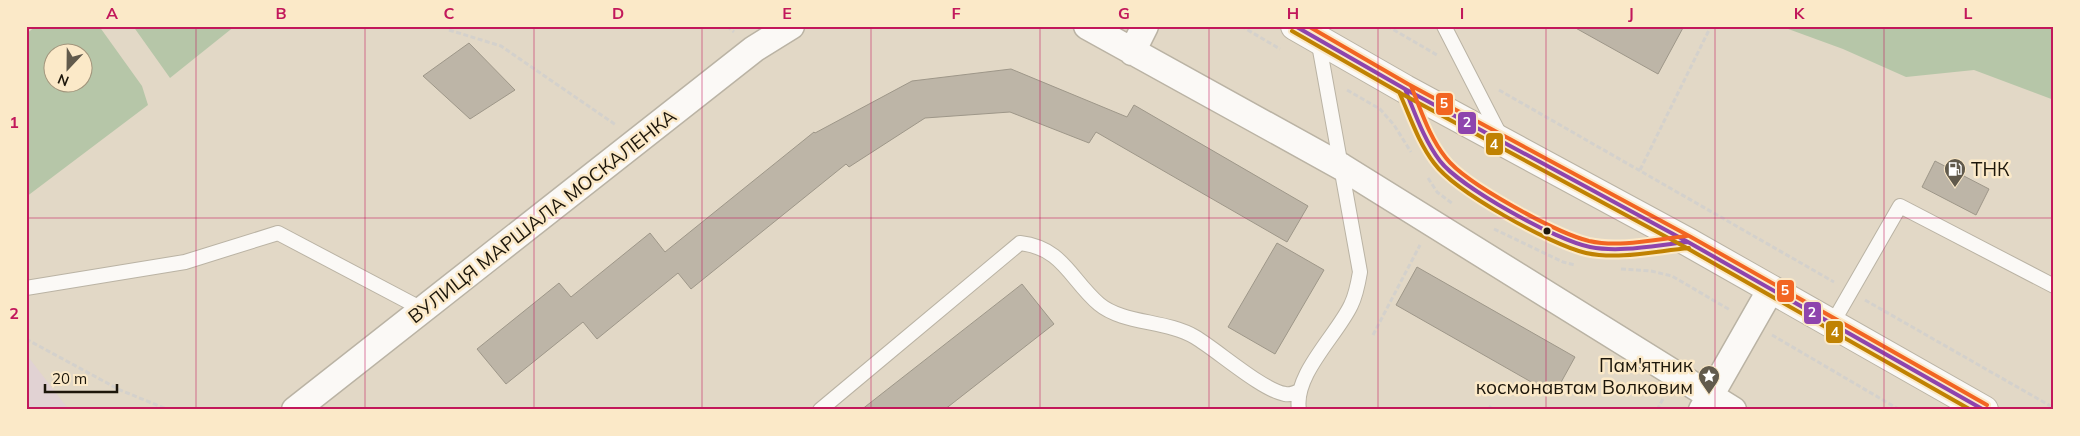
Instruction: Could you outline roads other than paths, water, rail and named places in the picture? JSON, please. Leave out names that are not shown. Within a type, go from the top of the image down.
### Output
[{"type":"main road","points":[[1306,33],[1405,89],[1688,242],[1984,410]]},
{"type":"street","name":"ВУЛИЦЯ МАРШАЛА МОСКАЛЕНКА","points":[[295,410],[754,49],[791,26]]},
{"type":"street","points":[[1087,26],[1342,167],[1432,223],[1706,403],[1733,410]]},
{"type":"street","points":[[1132,52],[1145,26]]},
{"type":"street","points":[[1706,403],[1771,289]]},
{"type":"lane","points":[[1444,26],[1504,142]]},
{"type":"lane","points":[[1300,410],[1299,392],[1305,378],[1350,307],[1357,291],[1360,272],[1358,251],[1342,167],[1306,33]]},
{"type":"lane","points":[[1405,89],[1436,154],[1446,168],[1466,184],[1567,240],[1589,247],[1688,242]]},
{"type":"lane","points":[[1832,324],[1900,206],[2054,286]]},
{"type":"lane","points":[[26,288],[185,262],[278,233],[424,310]]},
{"type":"lane","points":[[820,410],[1020,243],[1035,244],[1052,252],[1099,304],[1112,311],[1173,326],[1195,337],[1271,389],[1286,395],[1299,392]]},
{"type":"place","name":"ТНК","points":[[1955,188]]},
{"type":"place","name":"Пам'ятник космонавтам Волковим","points":[[1709,395]]}]
